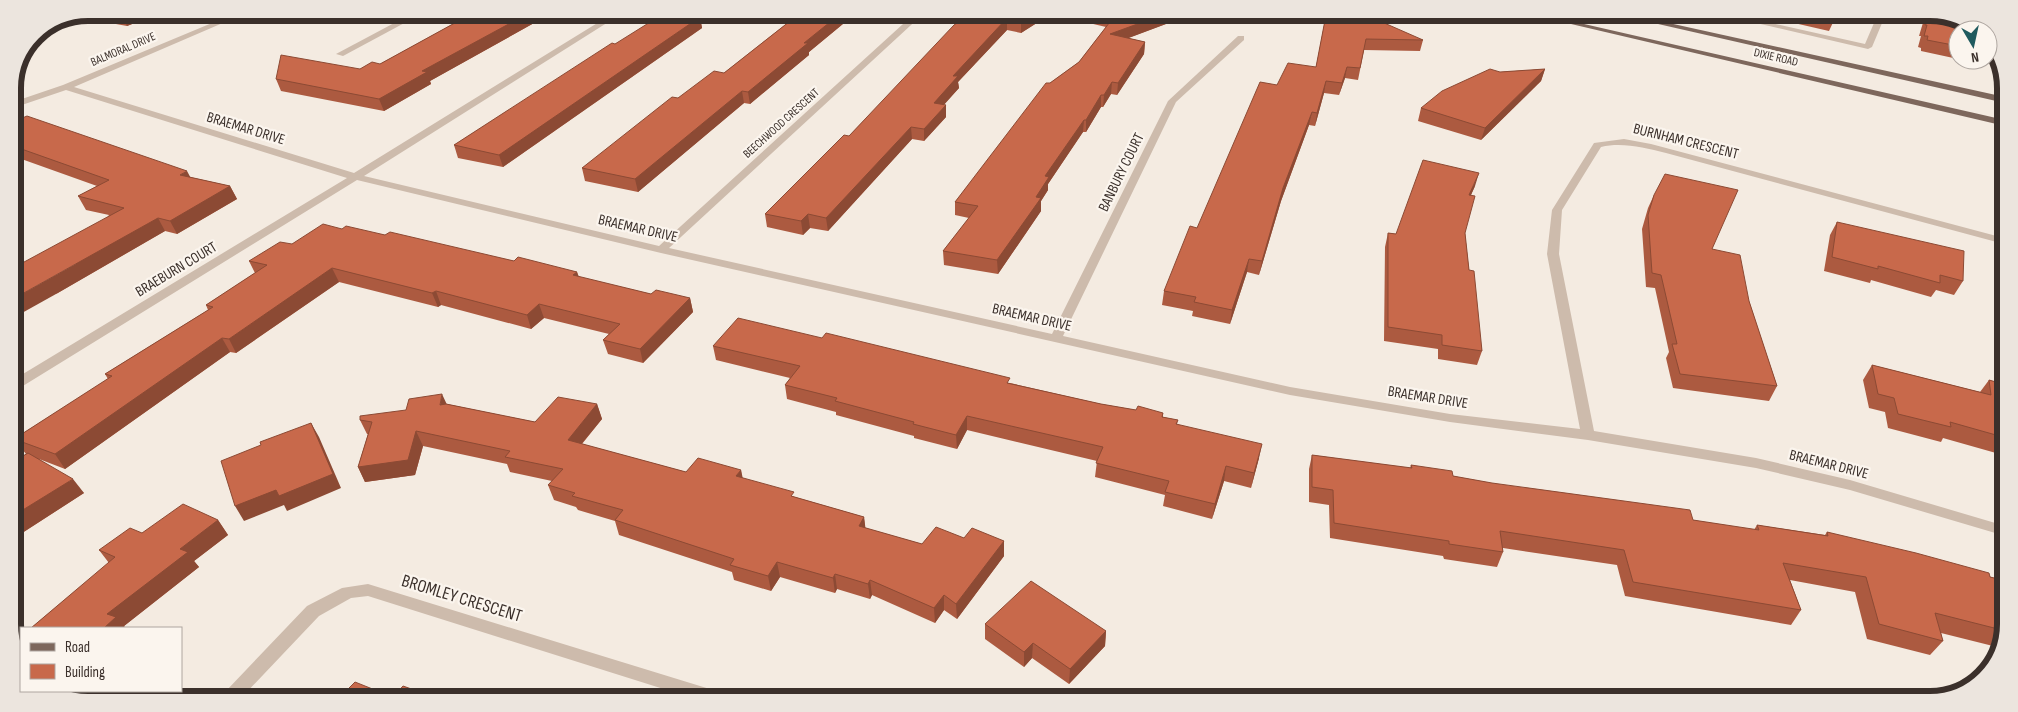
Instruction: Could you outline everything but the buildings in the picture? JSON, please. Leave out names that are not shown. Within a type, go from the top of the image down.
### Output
[{"type":"main road","name":"DIXIE ROAD","points":[[1563,21],[1997,121]]},
{"type":"main road","name":"DIXIE ROAD","points":[[1650,21],[1997,98]]},
{"type":"street","name":"BALMORAL DRIVE","points":[[21,102],[66,87],[223,21]]},
{"type":"street","points":[[340,54],[404,21]]},
{"type":"street","points":[[355,177],[606,21]]},
{"type":"street","name":"BEECHWOOD CRESCENT","points":[[661,250],[911,21]]},
{"type":"street","points":[[1752,21],[1868,47],[1879,21]]},
{"type":"street","name":"BANBURY COURT","points":[[1056,339],[1172,101],[1241,38]]},
{"type":"street","name":"BRAEMAR DRIVE","points":[[66,87],[203,132],[355,177],[661,250],[1290,391],[1450,418],[1588,435],[1756,463],[1850,485],[1997,529]]},
{"type":"street","name":"BURNHAM CRESCENT","points":[[1588,435],[1553,254],[1553,231],[1557,210],[1597,146],[1610,142],[1628,142],[1669,150],[1997,239]]},
{"type":"street","name":"BRAEBURN COURT","points":[[21,381],[355,177]]},
{"type":"street","name":"BROMLEY CRESCENT","points":[[237,691],[313,611],[348,592],[368,590],[694,691]]}]
